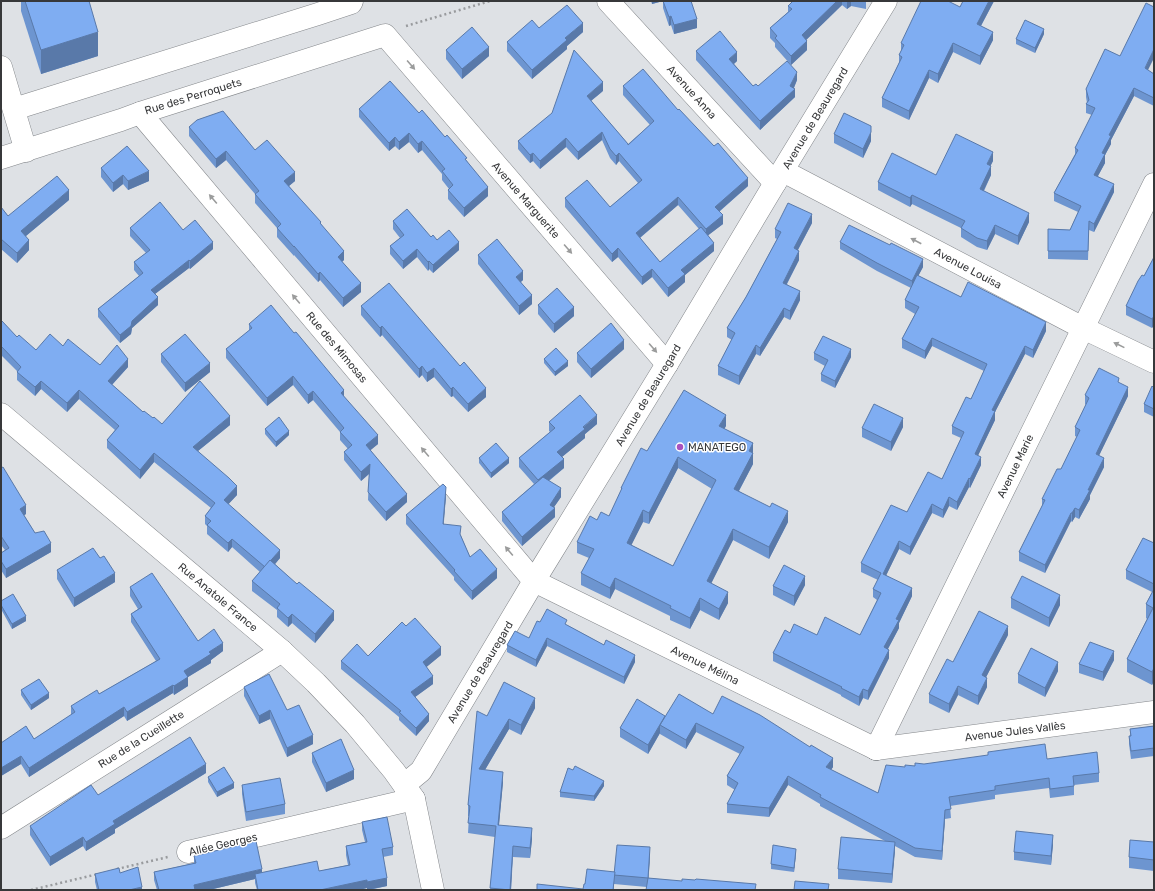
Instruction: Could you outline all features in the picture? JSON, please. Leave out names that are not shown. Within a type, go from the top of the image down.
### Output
[{"type":"street","points":[[14,109],[316,7],[351,3],[352,1]]},
{"type":"street","name":"Avenue Anna","points":[[608,1],[779,177]]},
{"type":"street","name":"Avenue de Beauregard","points":[[409,792],[534,581],[886,1]]},
{"type":"street","name":"Rue des Perroquets","points":[[1,158],[385,36]]},
{"type":"street","name":"Avenue Marguerite","points":[[385,36],[667,364]]},
{"type":"street","points":[[1,67],[26,151]]},
{"type":"street","name":"Rue des Mimosas","points":[[140,113],[534,581]]},
{"type":"street","name":"Avenue Louisa","points":[[779,177],[1154,362]]},
{"type":"street","name":"Avenue Marie","points":[[876,749],[1154,184]]},
{"type":"street","name":"Rue Anatole France","points":[[1,414],[282,651],[316,683],[355,724],[409,792]]},
{"type":"street","name":"Avenue Mélina","points":[[534,581],[876,749]]},
{"type":"street","name":"Rue de la Cueillette","points":[[1,828],[282,651]]},
{"type":"street","name":"Avenue Jules Vallès","points":[[876,749],[1154,712]]},
{"type":"street","points":[[409,792],[433,890]]},
{"type":"street","name":"Allée Georges","points":[[188,852],[409,792]]},
{"type":"path","points":[[385,36],[394,30],[490,1]]},
{"type":"path","name":"Allée Georges","points":[[111,871],[188,852]]},
{"type":"path","points":[[31,890],[103,873]]},
{"type":"building","points":[[25,1],[89,1],[98,32],[41,50]]},
{"type":"building","points":[[663,1],[691,1],[697,19],[674,25],[671,16],[669,17]]},
{"type":"building","points":[[793,1],[837,1],[802,35],[807,41],[791,56],[775,38],[777,36],[770,28],[792,9],[788,6]]},
{"type":"building","points":[[921,1],[948,1],[960,7],[963,1],[989,1],[977,24],[993,32],[980,56],[953,43],[938,74],[929,70],[909,111],[882,98],[902,57],[899,55],[904,45],[901,43]]},
{"type":"building","points":[[1146,3],[1154,7],[1154,49],[1145,68],[1154,74],[1154,98],[1134,88],[1109,135],[1111,136],[1102,153],[1105,154],[1094,175],[1114,184],[1094,224],[1089,221],[1088,251],[1048,251],[1048,229],[1070,230],[1081,206],[1054,193],[1078,150],[1075,148],[1095,108],[1086,104],[1089,100],[1086,89],[1105,49],[1120,56]]},
{"type":"building","points":[[567,5],[583,23],[565,38],[567,40],[532,70],[507,42],[532,20],[539,28]]},
{"type":"building","points":[[1025,20],[1044,29],[1035,48],[1016,39]]},
{"type":"building","points":[[472,27],[489,47],[462,69],[446,50]]},
{"type":"building","points":[[720,31],[737,52],[729,59],[753,86],[756,84],[758,86],[787,61],[797,72],[790,86],[795,89],[760,121],[696,51]]},
{"type":"building","points":[[574,50],[603,82],[587,96],[628,145],[654,121],[623,86],[643,69],[678,110],[679,109],[714,146],[718,143],[748,178],[715,207],[723,215],[706,229],[678,197],[636,233],[660,262],[701,227],[714,243],[681,270],[685,274],[668,288],[652,269],[642,277],[618,248],[612,254],[565,198],[587,180],[610,207],[642,180],[619,153],[616,156],[610,149],[602,132],[578,152],[566,138],[540,161],[533,153],[530,155],[518,141],[552,113]]},
{"type":"building","points":[[390,81],[419,113],[422,110],[445,137],[447,135],[467,158],[465,159],[488,187],[464,208],[448,190],[453,185],[442,171],[445,169],[422,141],[418,144],[409,133],[399,142],[395,137],[389,143],[359,109]]},
{"type":"building","points":[[223,111],[255,150],[267,140],[295,172],[284,181],[321,222],[320,223],[344,251],[338,257],[361,283],[343,298],[320,272],[318,274],[277,228],[281,224],[255,194],[259,191],[226,151],[216,159],[189,127],[197,120]]},
{"type":"building","points":[[844,113],[871,126],[871,132],[863,149],[834,134]]},
{"type":"building","points":[[956,134],[993,152],[987,164],[991,166],[980,189],[1029,213],[1018,236],[995,225],[987,241],[977,238],[961,228],[965,221],[912,195],[910,198],[878,182],[892,153],[936,175]]},
{"type":"building","points":[[127,146],[149,171],[128,181],[123,175],[113,183],[101,168]]},
{"type":"building","points":[[57,176],[69,190],[21,231],[29,240],[17,253],[1,239],[1,207],[8,216]]},
{"type":"building","points":[[160,202],[183,230],[195,220],[213,242],[151,290],[158,297],[132,321],[131,326],[120,335],[98,309],[143,273],[134,262],[150,250],[130,228]]},
{"type":"building","points":[[788,203],[812,214],[794,248],[799,251],[783,283],[800,291],[790,311],[784,308],[760,348],[756,345],[739,376],[718,366],[735,333],[727,328],[746,297],[781,232],[775,229]]},
{"type":"building","points":[[407,209],[431,237],[433,235],[437,240],[449,230],[459,242],[433,265],[429,261],[428,262],[417,249],[403,261],[390,246],[404,235],[393,221]]},
{"type":"building","points":[[849,225],[923,259],[912,281],[840,242]]},
{"type":"building","points":[[497,239],[523,271],[516,277],[532,295],[519,306],[478,255]]},
{"type":"building","points":[[1154,257],[1154,316],[1152,319],[1126,306],[1138,281],[1142,275],[1144,276]]},
{"type":"building","points":[[917,275],[961,297],[968,282],[1046,322],[1033,350],[1025,346],[992,410],[995,411],[975,454],[981,457],[957,502],[949,497],[943,510],[932,504],[910,547],[899,541],[883,574],[912,588],[896,619],[899,620],[884,647],[889,650],[868,691],[863,689],[859,697],[773,653],[785,630],[790,633],[794,624],[817,635],[825,617],[860,635],[881,593],[873,589],[881,573],[861,563],[891,505],[907,512],[928,472],[942,479],[964,432],[952,426],[966,397],[971,399],[987,364],[932,338],[925,351],[902,339],[919,307],[905,300]]},
{"type":"building","points":[[389,283],[460,366],[464,362],[486,388],[468,404],[453,387],[451,389],[434,368],[427,373],[422,366],[419,369],[382,326],[380,328],[361,306]]},
{"type":"building","points":[[557,288],[574,307],[554,324],[538,305]]},
{"type":"building","points":[[271,305],[294,333],[296,332],[344,390],[341,393],[378,435],[366,445],[407,494],[386,512],[368,492],[370,464],[361,472],[344,452],[352,445],[340,432],[344,428],[313,391],[308,395],[293,376],[267,398],[226,349],[252,328],[249,324]]},
{"type":"building","points":[[2,321],[17,337],[19,335],[36,350],[50,334],[63,346],[68,339],[100,365],[117,345],[128,359],[108,381],[143,412],[144,411],[153,418],[154,417],[162,424],[200,381],[230,416],[193,447],[237,486],[224,500],[280,550],[265,567],[232,539],[228,543],[207,525],[211,521],[205,516],[215,503],[154,453],[140,470],[107,440],[119,426],[79,390],[67,403],[41,381],[35,387],[17,372],[21,367],[1,346]]},
{"type":"building","points":[[611,323],[624,340],[591,369],[577,353]]},
{"type":"building","points":[[185,334],[210,363],[185,383],[161,354]]},
{"type":"building","points":[[823,336],[851,349],[835,381],[821,374],[828,360],[814,353]]},
{"type":"building","points":[[556,348],[568,361],[555,372],[544,359]]},
{"type":"building","points":[[1099,368],[1119,378],[1118,382],[1128,387],[1096,454],[1104,458],[1088,490],[1090,490],[1079,510],[1075,508],[1071,513],[1045,565],[1019,552],[1045,500],[1042,499],[1057,469],[1061,469],[1080,430],[1075,427],[1089,398],[1085,395]]},
{"type":"building","points":[[1152,386],[1154,388],[1154,409],[1144,404]]},
{"type":"building","points":[[684,390],[726,415],[719,426],[753,443],[749,451],[753,453],[734,489],[770,507],[772,503],[788,511],[769,547],[733,529],[707,581],[728,592],[719,609],[700,598],[690,618],[670,608],[671,606],[615,578],[610,588],[581,573],[594,549],[577,542],[590,516],[597,520],[601,512],[609,516],[641,448],[647,451]],"holes":[[[678,457],[716,480],[673,566],[627,543],[643,510],[649,513]]]},
{"type":"building","points":[[580,395],[597,415],[583,427],[585,429],[557,452],[564,459],[538,480],[519,458],[555,428],[549,422]]},
{"type":"building","points":[[874,404],[903,418],[891,442],[862,428]]},
{"type":"building","points":[[279,417],[289,431],[276,442],[265,429]]},
{"type":"building","points":[[496,443],[509,458],[491,473],[479,458]]},
{"type":"building","points":[[3,467],[26,505],[20,509],[35,533],[44,531],[51,543],[6,569],[1,561],[1,553],[9,548],[1,536],[1,468]]},
{"type":"building","points":[[543,477],[561,488],[550,505],[555,508],[522,537],[502,512]]},
{"type":"building","points":[[443,484],[446,487],[443,524],[461,526],[460,534],[470,557],[480,549],[497,569],[472,591],[406,515]]},
{"type":"building","points":[[1143,538],[1154,543],[1154,584],[1126,570]]},
{"type":"building","points":[[93,548],[100,558],[104,556],[115,573],[74,598],[57,570]]},
{"type":"building","points":[[270,560],[297,584],[299,582],[334,611],[315,634],[292,614],[288,618],[277,608],[280,604],[252,581]]},
{"type":"building","points":[[784,565],[805,576],[794,596],[773,586]]},
{"type":"building","points":[[152,573],[198,641],[214,629],[223,643],[209,652],[211,654],[184,671],[188,677],[127,712],[124,707],[29,768],[21,756],[1,768],[1,743],[26,726],[34,739],[75,712],[71,706],[97,690],[99,694],[160,659],[131,614],[142,607],[130,587]]},
{"type":"building","points":[[1022,576],[1060,595],[1049,618],[1011,598]]},
{"type":"building","points":[[1154,589],[1154,668],[1152,672],[1127,659],[1153,608],[1146,604]]},
{"type":"building","points":[[13,594],[26,616],[12,624],[1,605],[1,601]]},
{"type":"building","points":[[547,609],[567,620],[565,624],[604,645],[606,640],[635,655],[624,677],[547,638],[536,660],[507,645],[515,631],[529,638],[537,621],[540,622]]},
{"type":"building","points":[[979,611],[1008,626],[982,675],[987,678],[978,696],[958,686],[949,704],[929,694],[947,659],[953,662]]},
{"type":"building","points":[[415,618],[441,647],[423,662],[433,676],[411,692],[429,714],[416,728],[399,712],[401,711],[341,661],[357,644],[368,656],[402,622],[406,626]]},
{"type":"building","points":[[1090,642],[1114,651],[1103,672],[1079,664]]},
{"type":"building","points":[[1031,648],[1058,662],[1045,688],[1018,674]]},
{"type":"building","points":[[269,674],[287,710],[299,705],[313,735],[287,748],[270,710],[259,716],[244,687]]},
{"type":"building","points":[[39,679],[49,693],[31,705],[21,690]]},
{"type":"building","points":[[504,682],[535,698],[521,725],[509,719],[479,769],[503,772],[498,825],[532,828],[530,848],[513,846],[510,890],[490,888],[496,826],[468,823],[470,806],[468,805],[477,711],[487,716]]},
{"type":"building","points":[[679,694],[713,714],[722,696],[760,715],[810,747],[811,745],[833,758],[826,767],[878,793],[886,765],[905,767],[905,765],[915,766],[915,763],[924,764],[988,755],[988,752],[1045,744],[1047,759],[1097,752],[1099,773],[1073,776],[1074,786],[1050,789],[1049,778],[995,786],[995,790],[949,797],[951,809],[945,810],[942,851],[915,848],[820,797],[821,795],[788,776],[769,808],[727,804],[738,783],[727,776],[744,747],[696,723],[686,740],[660,725]]},
{"type":"building","points":[[637,699],[665,716],[648,745],[620,728]]},
{"type":"building","points":[[1154,726],[1154,748],[1131,751],[1129,736],[1131,736],[1130,729]]},
{"type":"building","points":[[190,737],[206,764],[113,821],[115,824],[86,842],[83,837],[50,857],[30,826],[91,785],[98,795]]},
{"type":"building","points":[[341,739],[354,770],[326,783],[312,753]]},
{"type":"building","points":[[575,766],[604,781],[594,796],[560,792],[568,768],[573,770]]},
{"type":"building","points":[[224,767],[234,783],[217,792],[208,777]]},
{"type":"building","points":[[280,778],[285,804],[246,812],[242,785]]},
{"type":"building","points":[[387,817],[393,847],[382,849],[387,878],[367,882],[367,880],[320,890],[258,890],[255,874],[317,861],[319,871],[350,865],[346,846],[367,842],[362,822]]},
{"type":"building","points":[[1016,831],[1053,835],[1051,856],[1014,852]]},
{"type":"building","points":[[841,837],[895,842],[892,874],[838,869]]},
{"type":"building","points":[[1130,840],[1154,842],[1154,860],[1129,857]]},
{"type":"building","points":[[256,841],[262,869],[194,885],[195,890],[159,890],[154,872],[196,863],[194,856]]},
{"type":"building","points":[[617,845],[650,847],[648,878],[614,875]]},
{"type":"building","points":[[773,845],[796,849],[794,868],[771,864]]},
{"type":"building","points":[[138,867],[142,887],[129,890],[99,890],[95,874],[119,868],[120,873]]},
{"type":"building","points":[[587,869],[615,872],[613,890],[537,890],[537,884],[583,889]]},
{"type":"building","points":[[648,878],[682,881],[682,879],[696,879],[756,884],[755,890],[646,890]]},
{"type":"building","points":[[795,881],[829,884],[828,890],[794,890]]},
{"type":"place","name":"MANATEGO","points":[[680,447]]}]
